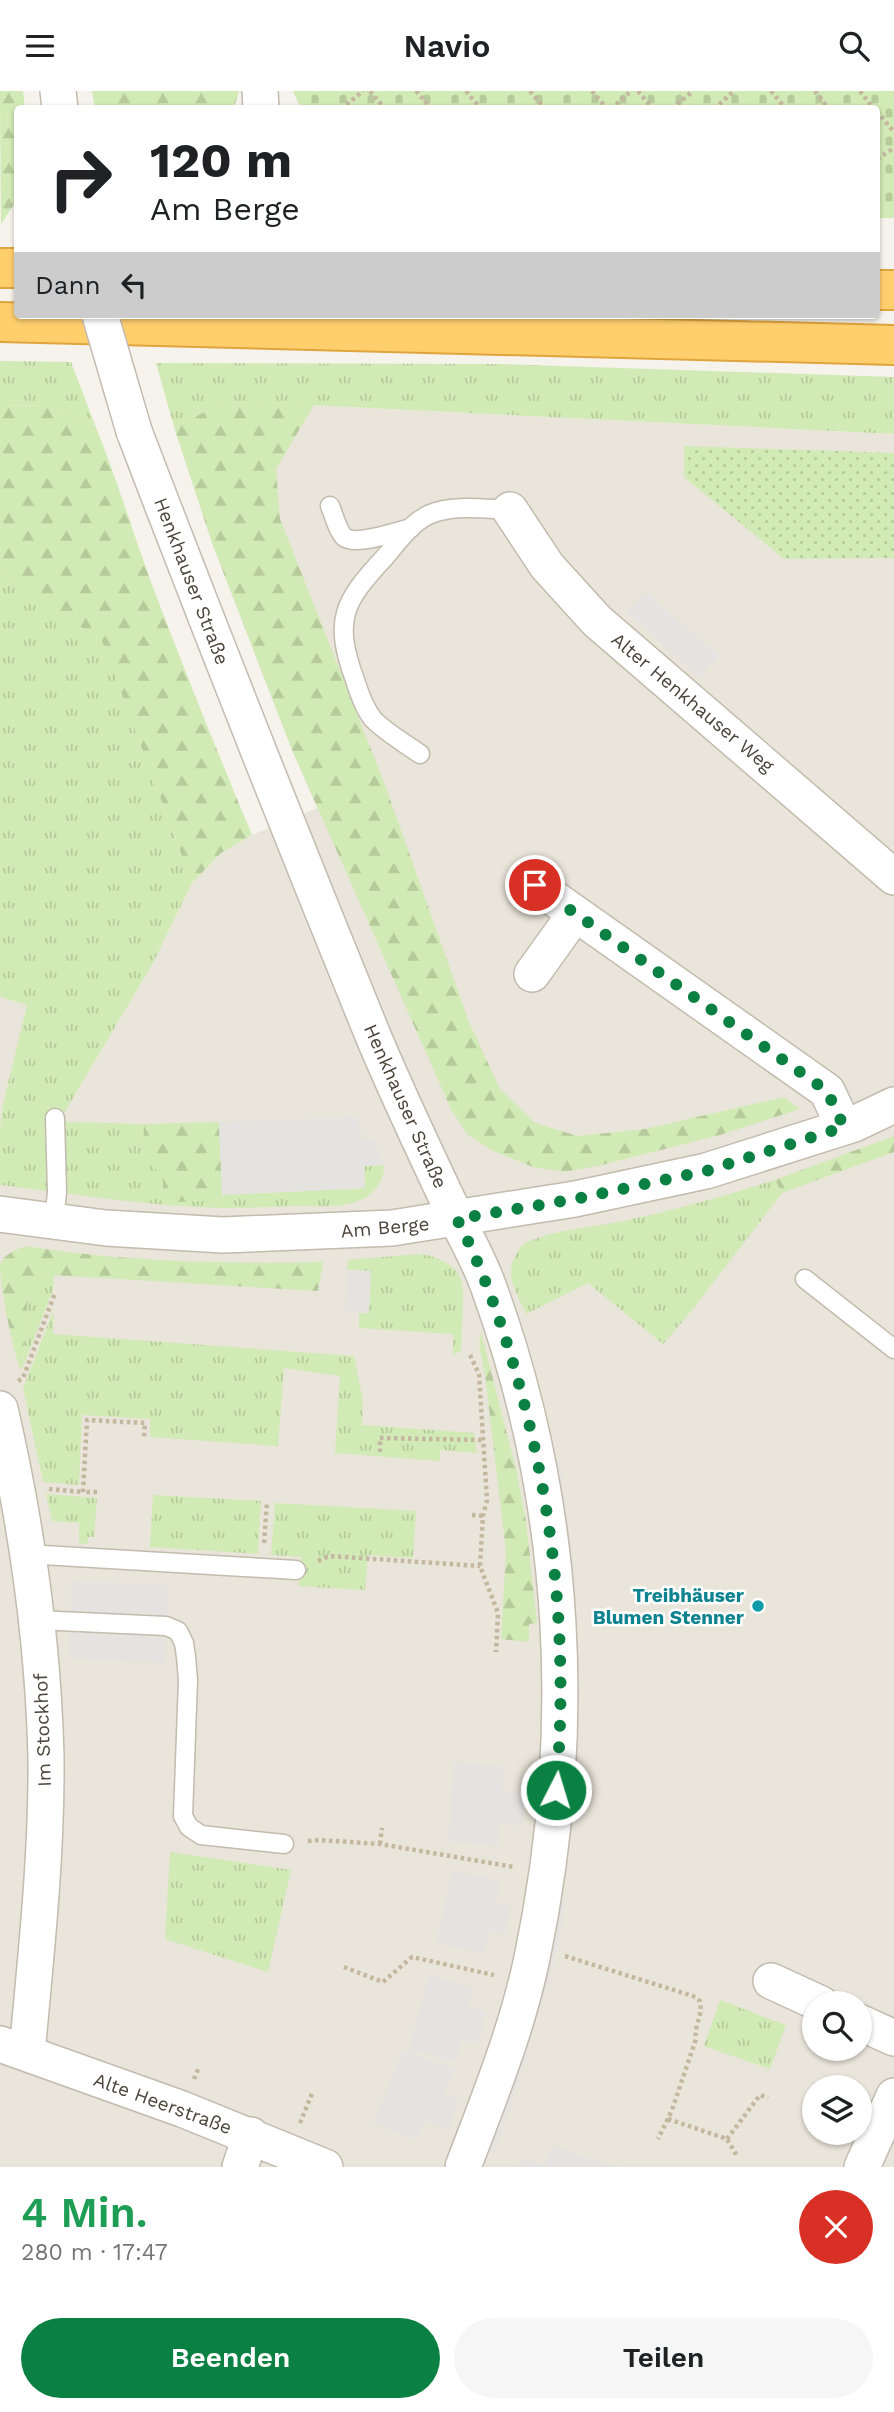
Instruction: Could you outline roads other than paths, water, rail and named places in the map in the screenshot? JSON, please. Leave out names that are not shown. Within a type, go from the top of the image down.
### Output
[{"type":"highway","points":[[0,322],[894,345]]},
{"type":"street","name":"Henkhauser Straße","points":[[101,319],[134,432],[283,816],[383,1058],[457,1219],[478,1258],[524,1402],[547,1512],[556,1581],[561,1657],[560,1743],[552,1836],[534,1947],[506,2055],[463,2167]]},
{"type":"street","name":"Alter Henkhauser Weg","points":[[510,510],[547,566],[597,621],[894,877]]},
{"type":"street","points":[[535,885],[827,1091],[844,1127]]},
{"type":"street","points":[[532,974],[575,914]]},
{"type":"street","name":"Am Berge","points":[[0,1214],[106,1228],[223,1235],[364,1230],[457,1219],[575,1199],[706,1171],[844,1127],[894,1105]]},
{"type":"street","name":"Im Stockhof","points":[[6,1397],[37,1620],[46,1756],[42,1881],[14,2048]]},
{"type":"street","points":[[771,1981],[802,1995]]},
{"type":"street","points":[[872,2027],[894,2038]]},
{"type":"street","name":"Alte Heerstraße","points":[[14,2048],[246,2151],[325,2167]]},
{"type":"street","points":[[862,2167],[894,2097]]},
{"type":"lane","points":[[330,506],[346,539],[357,541],[411,528]]},
{"type":"lane","points":[[420,754],[373,718],[363,702],[345,650],[345,610],[354,594],[411,528],[433,513],[455,507],[510,510]]},
{"type":"lane","points":[[54,1221],[57,1192],[55,1118]]},
{"type":"lane","points":[[805,1279],[894,1349]]},
{"type":"lane","points":[[26,1554],[296,1570]]},
{"type":"lane","points":[[37,1620],[166,1626],[178,1631],[184,1643],[188,1680],[183,1816],[189,1827],[201,1835],[284,1845]]},
{"type":"place","name":"Treibhäuser Blumen Stenner","points":[[758,1606]]}]
